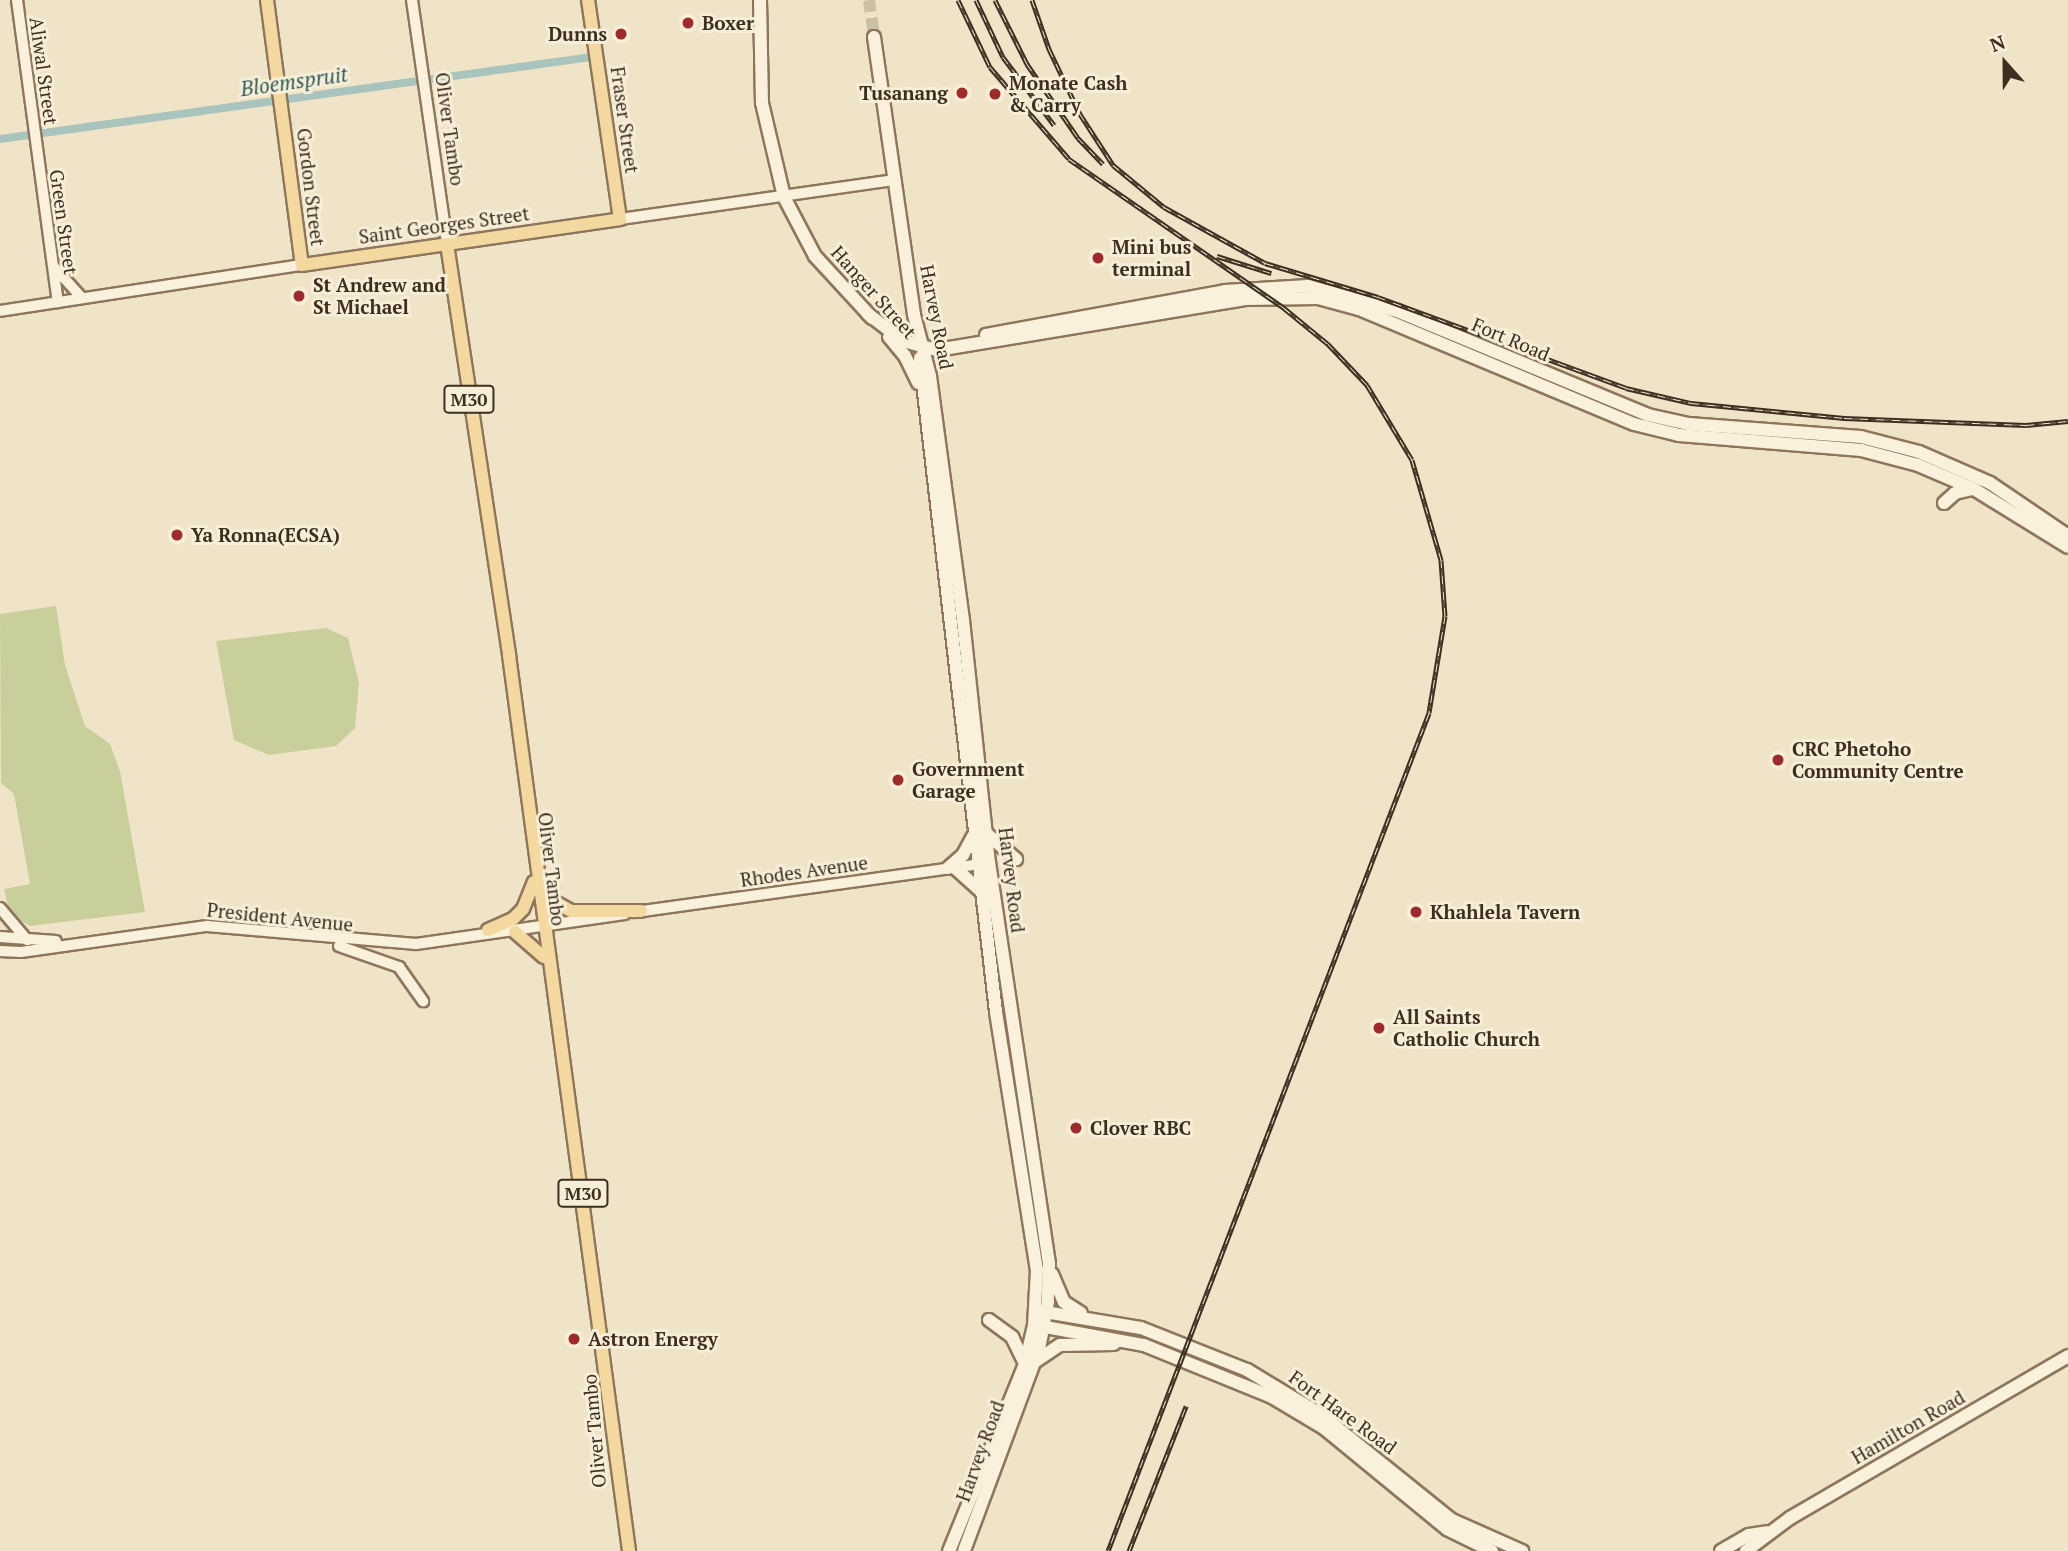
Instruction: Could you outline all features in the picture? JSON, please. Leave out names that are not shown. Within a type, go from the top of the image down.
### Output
[{"type":"main road","name":"Gordon Street","points":[[267,0],[302,265]]},
{"type":"main road","name":"Fraser Street","points":[[588,0],[620,219]]},
{"type":"main road","name":"Hanger Street","points":[[760,0],[761,103],[784,197],[815,256],[905,356],[925,407]]},
{"type":"main road","name":"Harvey Road","points":[[874,37],[914,315],[921,350],[930,376],[983,863],[1049,1264],[1040,1326],[1030,1363],[964,1551]]},
{"type":"main road","name":"Saint Georges Street","points":[[302,265],[620,219]]},
{"type":"main road","name":"Oliver Tambo","points":[[447,244],[491,554],[494,605],[523,773],[620,1495]]},
{"type":"main road","name":"Fort Road","points":[[921,350],[1244,299],[1318,298],[1359,309],[1679,435],[1861,450],[1918,465],[1974,489],[2068,547]]},
{"type":"main road","points":[[868,314],[921,350],[925,407]]},
{"type":"main road","points":[[914,315],[940,347],[930,376]]},
{"type":"main road","name":"Harvey Road","points":[[925,407],[957,621]]},
{"type":"main road","name":"Fort Road","points":[[1620,413],[1689,424],[1861,438],[1919,452],[1990,483],[2068,536]]},
{"type":"main road","points":[[1944,503],[1955,493],[1974,489]]},
{"type":"main road","points":[[981,891],[951,868],[980,834],[1016,859]]},
{"type":"main road","name":"Harvey Road","points":[[983,863],[981,891],[1035,1240],[1041,1311]]},
{"type":"main road","points":[[488,930],[513,919],[523,909],[537,882],[555,902],[571,911],[641,911]]},
{"type":"main road","name":"Oliver Tambo","points":[[543,926],[544,957],[614,1481],[620,1495]]},
{"type":"main road","points":[[515,932],[544,957]]},
{"type":"main road","points":[[1049,1264],[1059,1293],[1074,1312],[1111,1317],[1141,1328]]},
{"type":"main road","name":"Fort Hare Road","points":[[1041,1311],[1141,1328],[1204,1351],[1280,1389],[1340,1429],[1452,1520],[1522,1551]]},
{"type":"main road","points":[[989,1320],[1014,1340],[1030,1363],[1051,1349],[1080,1342],[1152,1348]]},
{"type":"main road","name":"Fort Hare Road","points":[[1040,1326],[1152,1348],[1298,1411],[1447,1529],[1492,1551]]},
{"type":"main road","name":"Hamilton Road","points":[[1746,1551],[1767,1532],[2068,1356]]},
{"type":"main road","name":"Harvey Road","points":[[949,1551],[1030,1363]]},
{"type":"main road","name":"M30","points":[[620,1495],[629,1551]]},
{"type":"main road","name":"Hamilton Road","points":[[1721,1551],[1749,1535],[1767,1532]]},
{"type":"street","name":"Aliwal Street","points":[[17,0],[36,146]]},
{"type":"street","name":"Oliver Tambo","points":[[412,0],[447,244]]},
{"type":"street","name":"Green Street","points":[[36,146],[58,302]]},
{"type":"street","name":"Saint Georges Street","points":[[620,219],[895,180]]},
{"type":"street","points":[[52,263],[82,299]]},
{"type":"street","name":"Saint Georges Street","points":[[0,311],[302,265]]},
{"type":"street","name":"Rhodes Avenue","points":[[543,926],[983,863]]},
{"type":"street","points":[[0,908],[27,940]]},
{"type":"street","name":"President Avenue","points":[[0,951],[21,952],[73,942],[207,926],[308,937],[401,942],[515,932],[543,926]]},
{"type":"street","name":"President Avenue","points":[[401,942],[488,930],[543,926]]},
{"type":"street","name":"President Avenue","points":[[0,937],[73,942]]},
{"type":"street","points":[[308,937],[389,961],[407,975],[423,1001]]},
{"type":"green space","points":[[56,606],[65,665],[85,726],[110,744],[120,771],[145,912],[30,926],[10,914],[4,889],[30,884],[14,794],[1,783],[0,614]]},
{"type":"green space","points":[[326,628],[348,638],[359,683],[355,728],[336,746],[269,755],[234,740],[216,641]]},
{"type":"waterway","name":"Bloemspruit","points":[[0,139],[592,57]]},
{"type":"tunnel","points":[[869,0],[874,37]]},
{"type":"railway","points":[[958,0],[990,67],[1069,159],[1284,308],[1328,344],[1367,385],[1412,460],[1441,560],[1445,616],[1429,713],[1108,1551]]},
{"type":"railway","points":[[976,0],[1003,57],[1054,125]]},
{"type":"railway","points":[[995,0],[1027,64],[1078,138],[1103,164]]},
{"type":"railway","points":[[1032,0],[1049,49],[1080,114],[1113,165],[1164,207],[1265,263],[1378,297],[1626,388],[1691,403],[1844,418],[2026,425],[2068,421]]},
{"type":"railway","points":[[1217,256],[1271,273]]},
{"type":"railway","points":[[1129,1551],[1186,1406]]},
{"type":"place","name":"Boxer","points":[[688,23]]},
{"type":"place","name":"Dunns","points":[[621,34]]},
{"type":"place","name":"Tusanang","points":[[962,93]]},
{"type":"place","name":"Monate Cash & Carry","points":[[995,94]]},
{"type":"place","name":"Mini bus terminal","points":[[1098,258]]},
{"type":"place","name":"St Andrew and St Michael","points":[[299,296]]},
{"type":"place","name":"Ya Ronna(ECSA)","points":[[177,535]]},
{"type":"place","name":"CRC Phetoho Community Centre","points":[[1778,760]]},
{"type":"place","name":"Government Garage","points":[[898,780]]},
{"type":"place","name":"Khahlela Tavern","points":[[1416,912]]},
{"type":"place","name":"All Saints Catholic Church","points":[[1379,1028]]},
{"type":"place","name":"Clover RBC","points":[[1076,1128]]},
{"type":"place","name":"Astron Energy","points":[[574,1339]]}]
